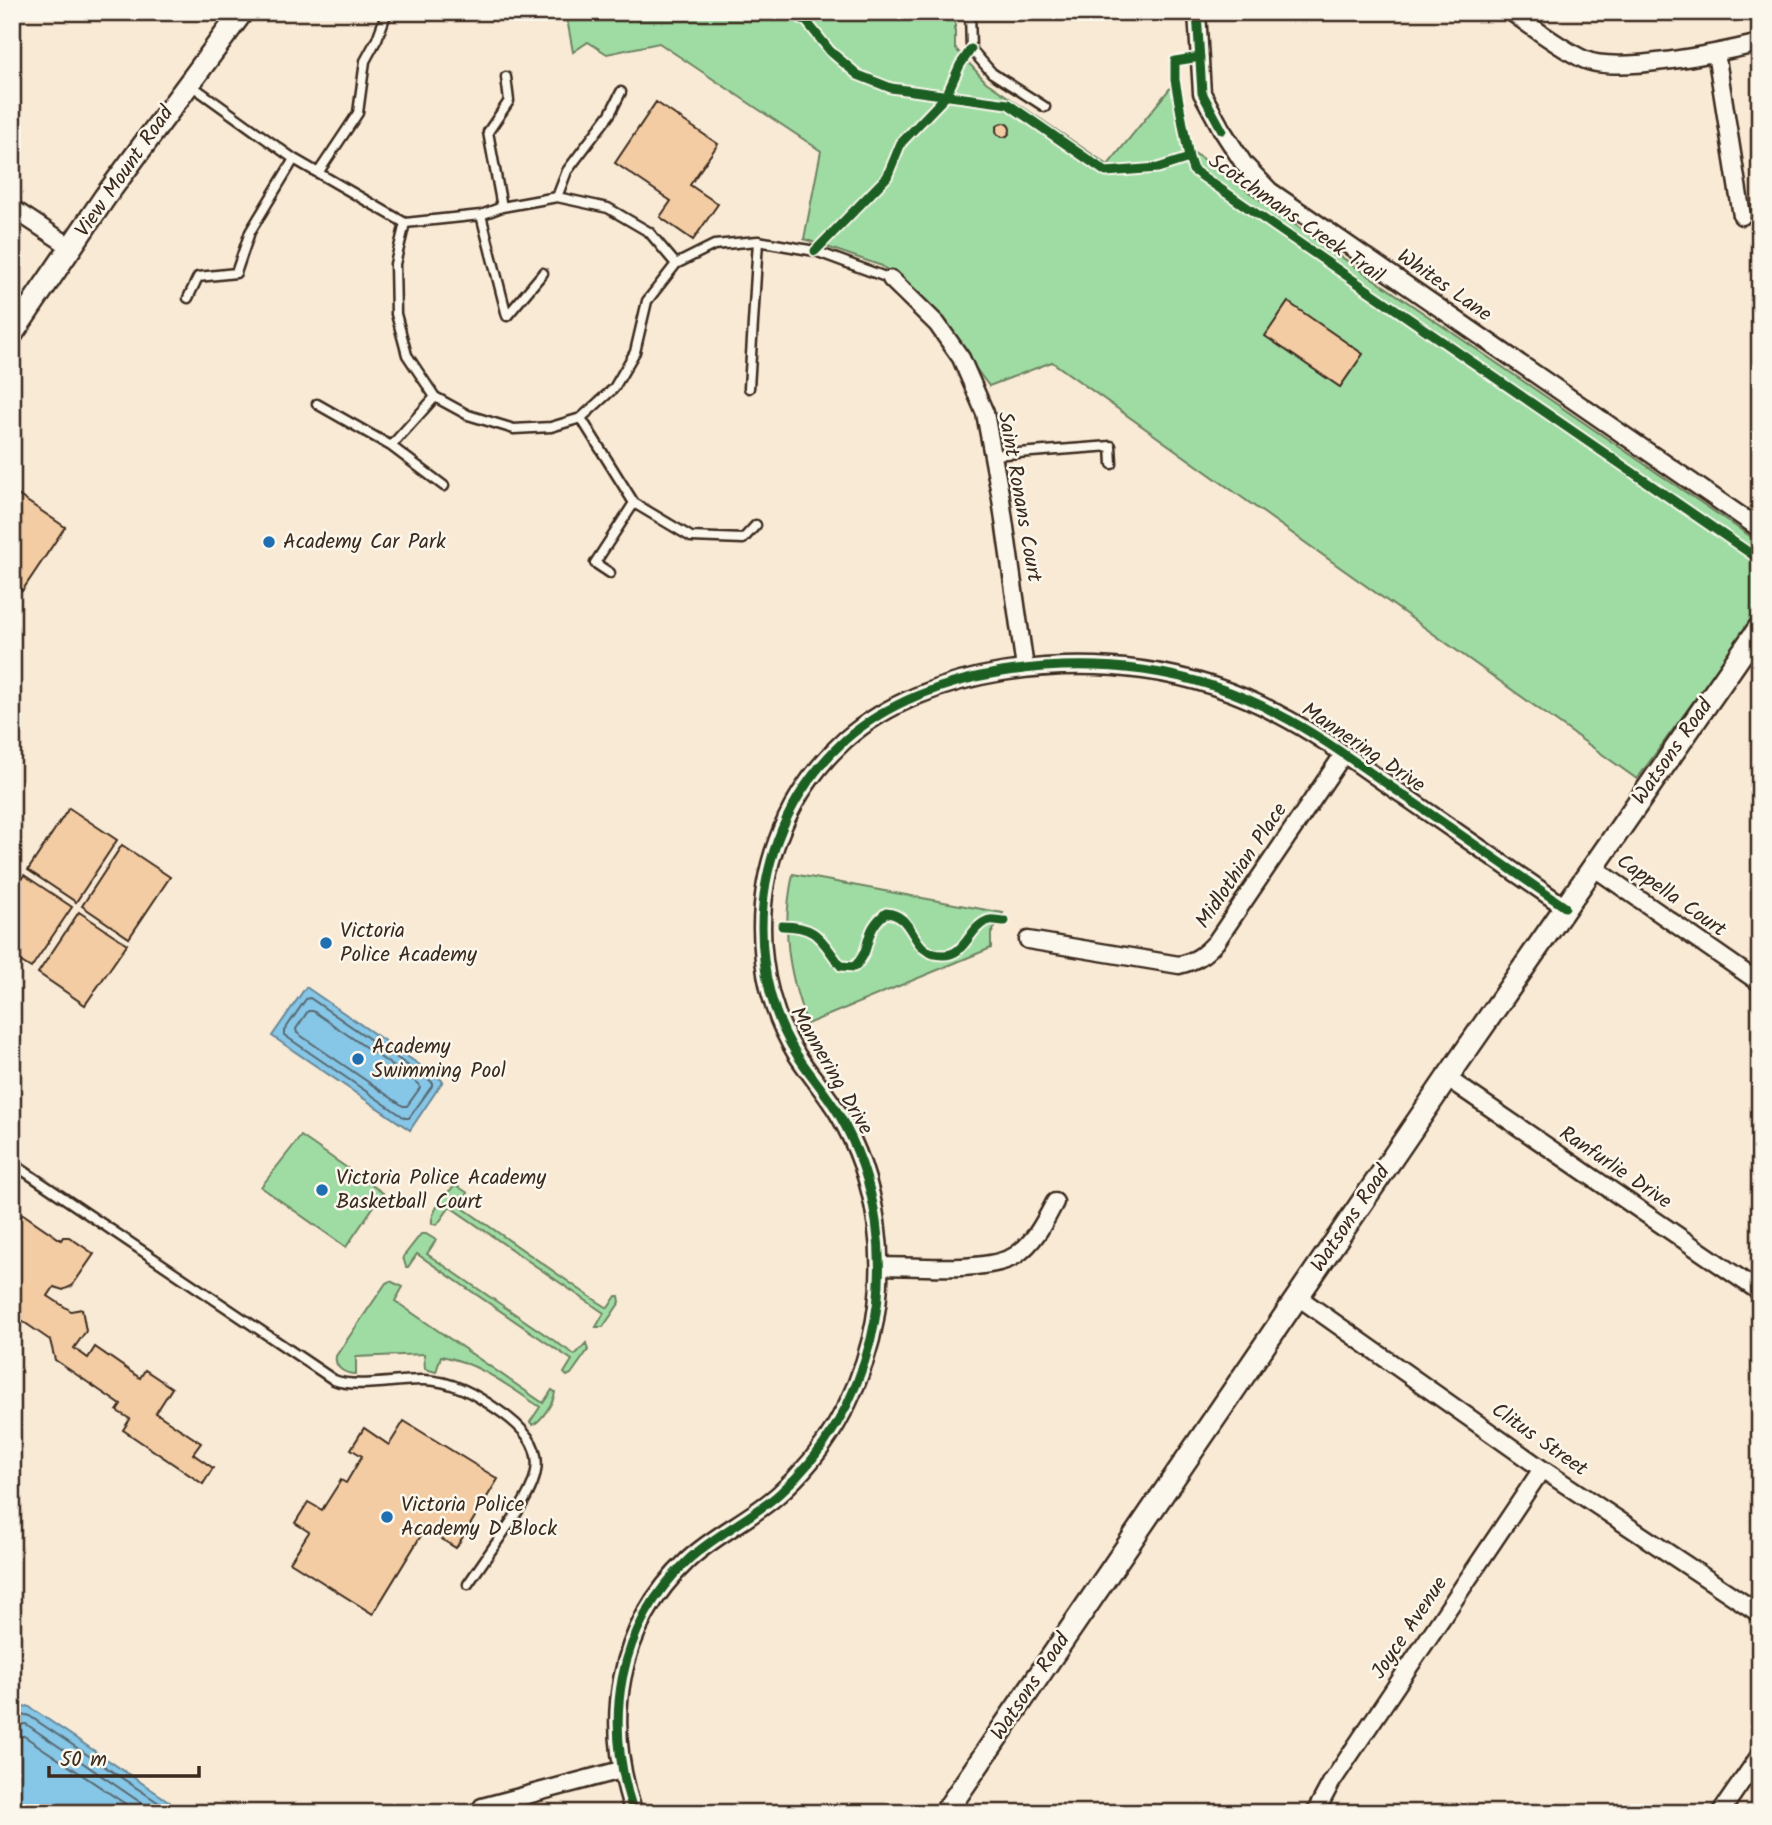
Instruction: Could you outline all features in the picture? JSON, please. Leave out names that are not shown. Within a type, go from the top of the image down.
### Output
[{"type":"street","name":"View Mount Road","points":[[12,334],[71,247],[242,12]]},
{"type":"street","name":"Whites Lane","points":[[1197,12],[1202,93],[1222,131],[1244,164],[1270,191],[1760,529]]},
{"type":"street","points":[[1511,12],[1586,61],[1619,65],[1716,53],[1760,43]]},
{"type":"street","points":[[1716,53],[1742,216]]},
{"type":"street","points":[[12,208],[71,247]]},
{"type":"street","name":"Saint Ronans Court","points":[[891,279],[937,324],[961,358],[985,413],[1025,668]]},
{"type":"street","name":"Watsons Road","points":[[945,1813],[1447,1078],[1760,626]]},
{"type":"street","name":"Mannering Drive","points":[[634,1813],[621,1770],[617,1736],[619,1692],[624,1670],[650,1607],[686,1562],[708,1543],[777,1496],[799,1475],[836,1427],[860,1376],[875,1320],[881,1266],[871,1194],[862,1163],[836,1109],[798,1056],[770,998],[761,926],[770,859],[793,804],[830,754],[855,732],[891,709],[947,685],[984,675],[1025,668],[1072,665],[1118,666],[1168,674],[1212,685],[1278,713],[1565,907]]},
{"type":"street","name":"Midlothian Place","points":[[1028,940],[1179,965],[1203,956],[1216,942],[1343,755]]},
{"type":"street","name":"Cappella Court","points":[[1593,867],[1760,983]]},
{"type":"street","name":"Ranfurlie Drive","points":[[1447,1078],[1760,1292]]},
{"type":"street","points":[[881,1266],[984,1266],[1001,1263],[1017,1254],[1031,1241],[1055,1202]]},
{"type":"street","name":"Clitus Street","points":[[1298,1297],[1542,1469],[1760,1614]]},
{"type":"street","name":"Joyce Avenue","points":[[1315,1813],[1331,1783],[1542,1469]]},
{"type":"street","points":[[1720,1813],[1760,1755]]},
{"type":"street","points":[[482,1807],[621,1770]]},
{"type":"lane","points":[[318,173],[358,113],[365,61],[387,12]]},
{"type":"lane","points":[[970,12],[971,49],[992,74],[1045,107]]},
{"type":"lane","points":[[502,207],[488,132],[509,102],[506,77]]},
{"type":"lane","points":[[189,83],[293,159],[405,223],[481,215],[502,207],[557,197],[608,208],[649,232],[676,264]]},
{"type":"lane","points":[[557,197],[567,171],[610,114],[621,92]]},
{"type":"lane","points":[[188,298],[198,277],[236,273],[250,232],[293,159]]},
{"type":"lane","points":[[481,215],[507,316],[543,273]]},
{"type":"lane","points":[[405,223],[395,264],[396,314],[407,355],[435,397],[468,415],[514,429],[551,427],[581,418],[614,388],[635,352],[647,301],[676,264],[714,245],[758,241],[815,251],[891,279]]},
{"type":"lane","points":[[749,388],[758,241]]},
{"type":"lane","points":[[391,446],[435,397]]},
{"type":"lane","points":[[317,404],[391,446],[444,486]]},
{"type":"lane","points":[[581,418],[634,503],[691,537],[743,538],[756,525]]},
{"type":"lane","points":[[993,455],[1111,446],[1112,464]]},
{"type":"lane","points":[[610,573],[595,563],[634,503]]},
{"type":"lane","points":[[12,1163],[334,1380],[349,1383],[419,1380],[447,1383],[478,1396],[517,1423],[535,1452],[537,1463],[533,1487],[468,1584]]},
{"type":"green space","points":[[557,12],[955,12],[955,48],[986,82],[1108,165],[1171,87],[1193,152],[1318,241],[1760,543],[1760,610],[1637,779],[1052,362],[989,386],[925,301],[882,266],[804,239],[821,151],[659,43],[607,54],[588,42],[573,52],[567,19]]},
{"type":"green space","points":[[793,874],[1003,913],[991,934],[991,948],[807,1024],[795,986],[788,950],[787,914]]},
{"type":"green space","name":"Victoria Police Academy Basketball Court","points":[[301,1136],[383,1193],[346,1247],[261,1187]]},
{"type":"green space","points":[[457,1186],[468,1193],[460,1206],[589,1296],[608,1308],[616,1296],[619,1296],[620,1302],[603,1327],[596,1327],[604,1313],[450,1207],[437,1225],[432,1224],[440,1202]]},
{"type":"green space","points":[[421,1234],[436,1240],[427,1254],[575,1355],[586,1343],[588,1350],[571,1374],[567,1376],[564,1373],[572,1360],[417,1254],[406,1267],[403,1257]]},
{"type":"green space","points":[[390,1281],[403,1287],[395,1301],[543,1403],[552,1390],[555,1392],[550,1406],[540,1419],[533,1425],[530,1422],[540,1407],[493,1376],[455,1359],[441,1356],[436,1372],[425,1369],[424,1354],[356,1357],[356,1374],[341,1370],[336,1356]]},
{"type":"water","name":"Academy Swimming Pool","points":[[306,987],[443,1081],[410,1130],[272,1036]]},
{"type":"water","points":[[28,1706],[170,1802],[172,1813],[12,1813],[12,1710]]},
{"type":"building","points":[[656,102],[718,144],[690,185],[718,204],[693,240],[660,217],[671,201],[615,163]]},
{"type":"building","points":[[1003,123],[1008,125],[1008,135],[1003,137],[998,135],[996,130],[998,125]]},
{"type":"building","points":[[1288,302],[1363,354],[1340,387],[1265,336]]},
{"type":"building","points":[[12,491],[65,527],[22,591],[12,584]]},
{"type":"building","points":[[69,808],[117,840],[76,902],[28,870]]},
{"type":"building","points":[[122,845],[170,877],[129,938],[82,906]]},
{"type":"building","points":[[24,875],[72,907],[31,968],[12,956],[12,892]]},
{"type":"building","points":[[79,912],[127,944],[85,1005],[38,973]]},
{"type":"building","points":[[23,1214],[61,1240],[63,1237],[69,1237],[94,1254],[72,1286],[63,1290],[54,1287],[48,1296],[71,1311],[82,1309],[86,1331],[74,1348],[88,1358],[95,1347],[140,1378],[145,1370],[172,1388],[156,1413],[201,1443],[193,1454],[213,1468],[203,1484],[123,1430],[130,1419],[117,1411],[121,1405],[55,1360],[50,1340],[12,1314],[12,1223],[15,1225]]},
{"type":"building","name":"Victoria Police Academy D Block","points":[[404,1421],[498,1479],[456,1548],[425,1529],[373,1614],[290,1562],[309,1532],[295,1523],[308,1502],[322,1510],[341,1480],[346,1483],[362,1456],[351,1449],[364,1428],[389,1445]]},
{"type":"cycle path","name":"Scotchmans Creek Trail","points":[[791,12],[807,22],[830,51],[858,75],[891,88],[1008,104],[1106,172],[1158,168],[1189,158],[1193,170],[1760,560]]},
{"type":"cycle path","points":[[1197,12],[1202,93],[1222,130]]},
{"type":"cycle path","points":[[815,251],[887,177],[901,143],[946,96],[960,65],[971,49]]},
{"type":"cycle path","points":[[1189,158],[1175,80],[1175,61],[1200,57]]},
{"type":"cycle path","points":[[634,1813],[624,1779],[618,1711],[622,1678],[631,1646],[645,1615],[664,1587],[688,1560],[768,1503],[811,1461],[837,1424],[847,1404],[857,1383],[871,1339],[879,1281],[879,1252],[871,1194],[852,1139],[833,1106],[797,1055],[780,1021],[771,998],[766,973],[762,929],[769,869],[777,840],[805,787],[823,762],[845,740],[880,715],[919,695],[960,681],[1002,672],[1073,666],[1144,670],[1179,677],[1246,698],[1311,733],[1565,907]]},
{"type":"cycle path","points":[[782,926],[812,932],[841,966],[854,967],[864,954],[873,927],[886,913],[903,920],[924,949],[943,955],[957,951],[982,924],[991,920],[1005,921]]},
{"type":"place","name":"Academy Car Park","points":[[269,542]]},
{"type":"place","name":"Victoria Police Academy","points":[[326,943]]},
{"type":"place","name":"Academy Swimming Pool","points":[[358,1059]]},
{"type":"place","name":"Victoria Police Academy Basketball Court","points":[[322,1190]]},
{"type":"place","name":"Victoria Police Academy D Block","points":[[387,1517]]}]
